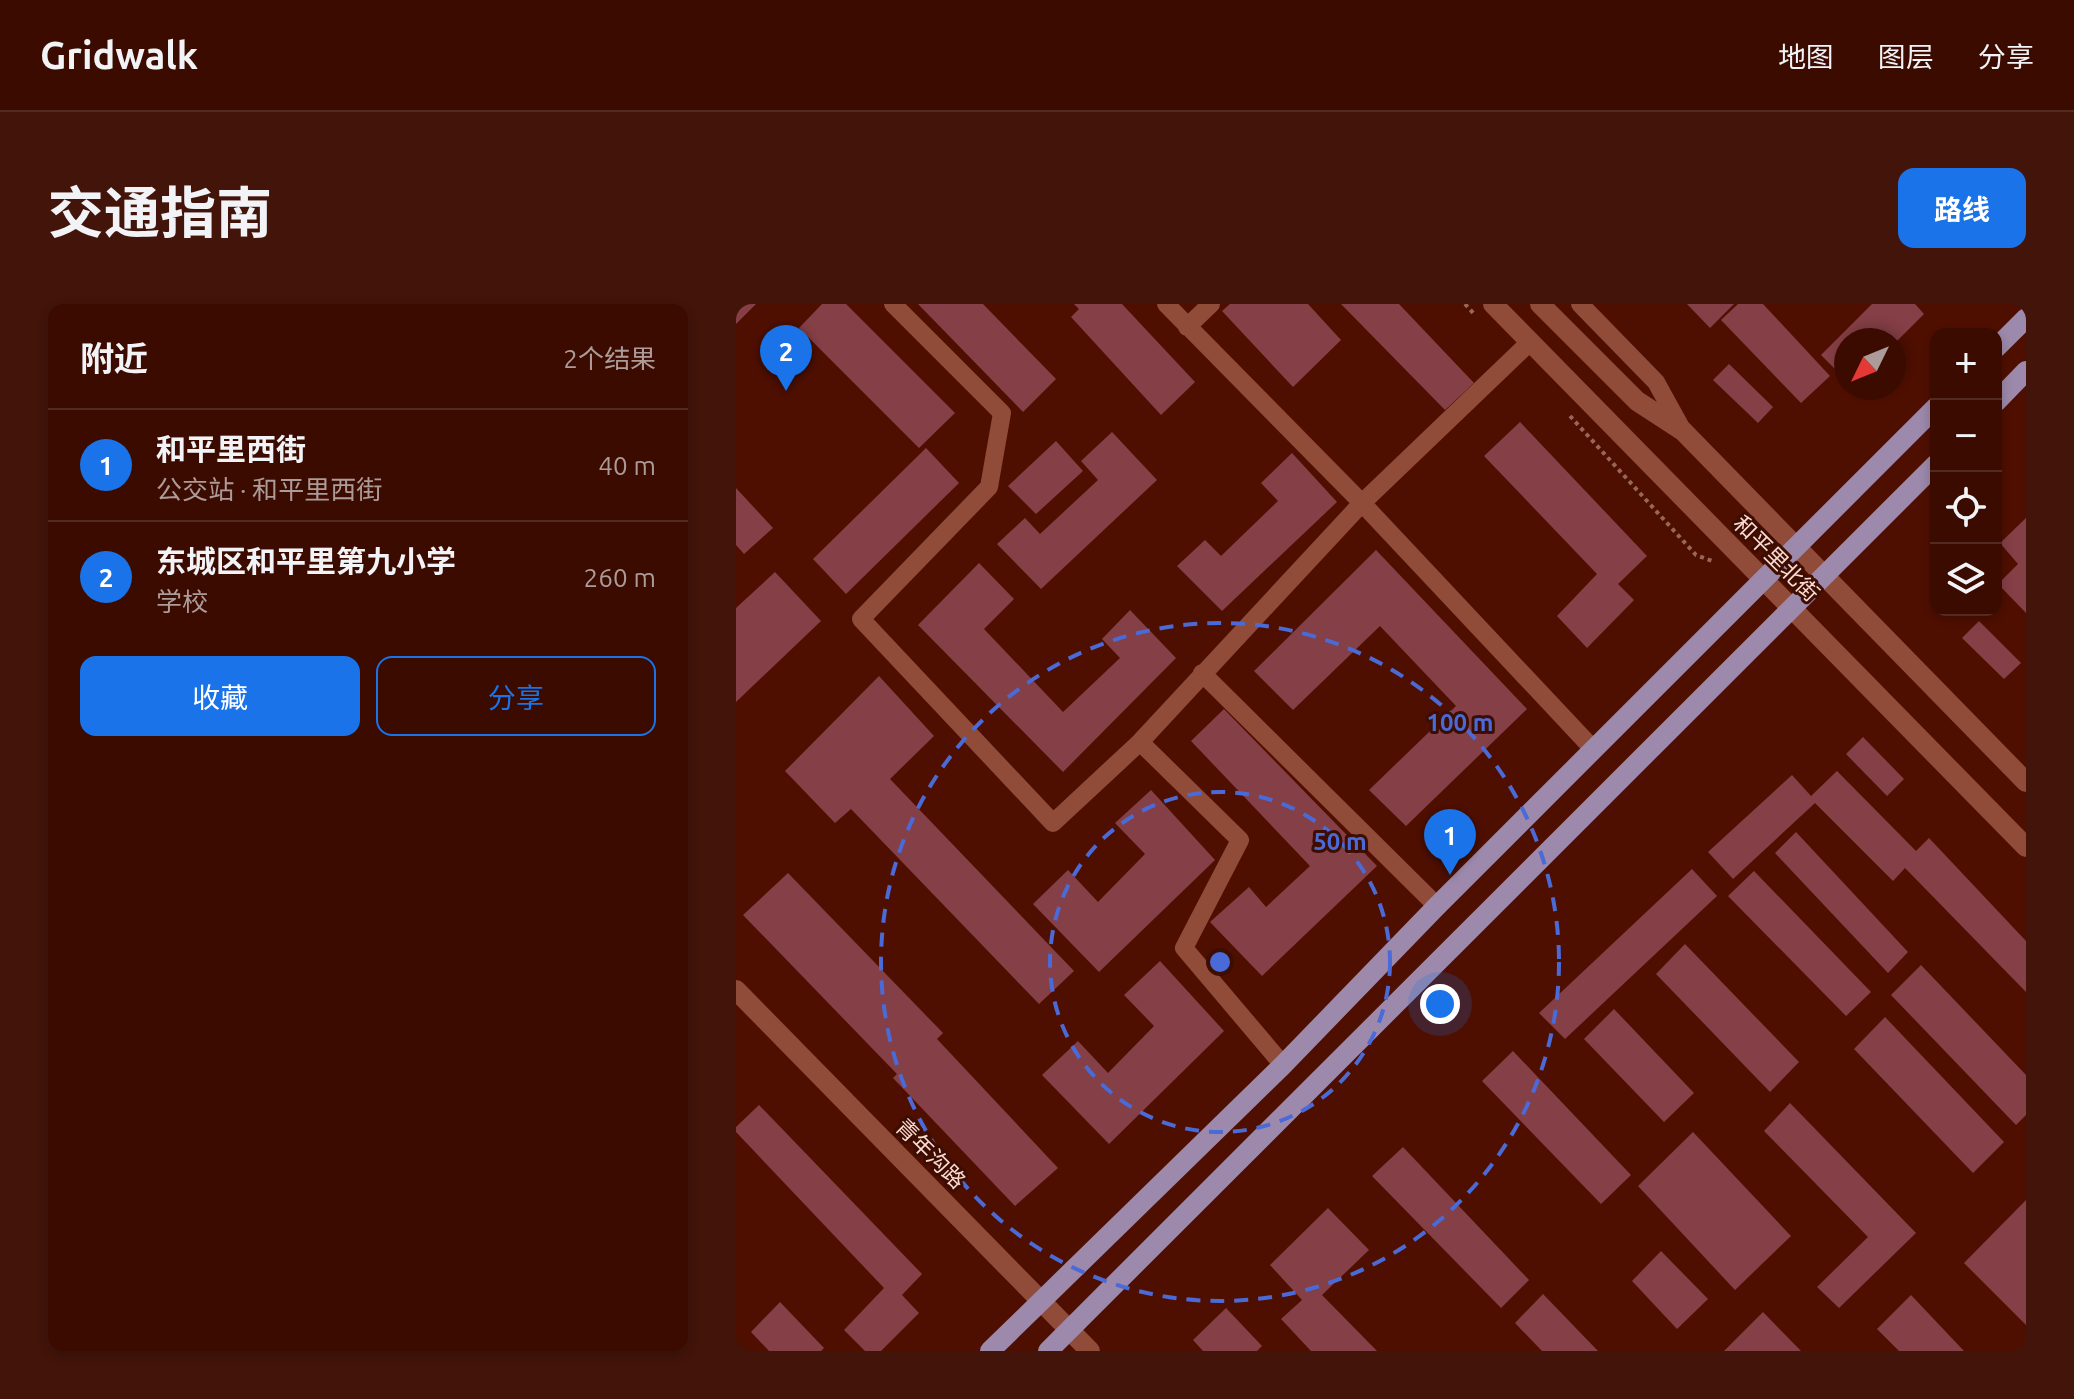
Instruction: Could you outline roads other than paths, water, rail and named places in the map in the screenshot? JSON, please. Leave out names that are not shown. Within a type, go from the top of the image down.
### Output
[{"type":"main road","name":"和平里北街","points":[[1493,304],[2026,847]]},
{"type":"main road","name":"和平里北街","points":[[1540,304],[1637,401],[1683,431],[1797,544],[2026,782]]},
{"type":"main road","points":[[2002,342],[2026,318]]},
{"type":"main road","points":[[1998,400],[2026,371]]},
{"type":"main road","points":[[990,1351],[1283,1065],[1437,906],[1930,413]]},
{"type":"main road","points":[[1048,1351],[1794,610],[1930,470]]},
{"type":"main road","name":"青年沟路","points":[[736,990],[1090,1351]]},
{"type":"street","points":[[893,304],[1002,413],[989,487],[861,619],[1053,823],[1140,742],[1362,503],[1530,342]]},
{"type":"street","points":[[1166,304],[1362,503],[1594,750]]},
{"type":"street","points":[[1187,327],[1211,304]]},
{"type":"street","points":[[1580,304],[1656,382],[1683,431]]},
{"type":"street","points":[[1202,673],[1437,906]]},
{"type":"street","points":[[1140,742],[1240,840],[1184,948],[1283,1065]]},
{"type":"place","name":"东城区和平里第九小学","points":[[786,391]]},
{"type":"place","name":"和平里西街","points":[[1450,875]]}]
